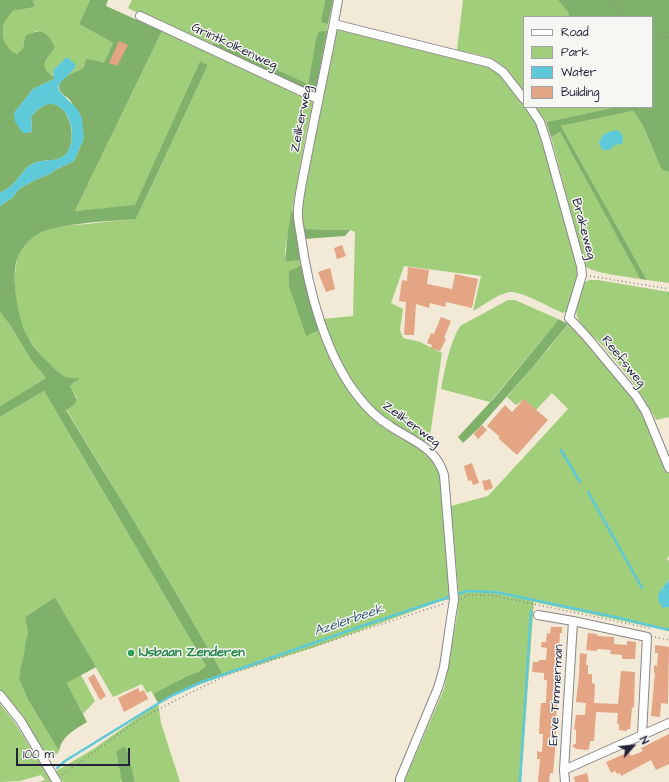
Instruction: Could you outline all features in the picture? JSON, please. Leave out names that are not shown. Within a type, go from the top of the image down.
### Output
[{"type":"street","name":"Zeilkerweg","points":[[338,0],[297,212],[303,254],[314,300],[326,338],[340,369],[356,395],[373,413],[389,426],[430,450],[441,464],[444,475],[454,599],[444,667],[438,688],[400,778],[400,782]]},
{"type":"street","name":"Grintkolkenweg","points":[[140,16],[318,98]]},
{"type":"street","points":[[334,24],[490,63],[503,72],[523,99]]},
{"type":"street","name":"Brakeweg","points":[[531,108],[540,122],[544,134],[581,266],[582,275]]},
{"type":"street","name":"Reefsweg","points":[[582,275],[569,318],[636,396],[646,412],[669,468]]},
{"type":"street","points":[[538,615],[647,637],[642,735]]},
{"type":"street","name":"Erve Timmerman","points":[[565,782],[564,770],[573,621]]},
{"type":"street","points":[[0,696],[20,720],[57,781]]},
{"type":"street","points":[[564,770],[669,723]]},
{"type":"path","points":[[611,0],[623,16]]},
{"type":"path","points":[[653,33],[669,38]]},
{"type":"path","name":"Brakeweg","points":[[582,275],[669,289]]},
{"type":"path","points":[[57,781],[67,771],[137,721],[227,675],[318,646],[454,599]]},
{"type":"green space","points":[[0,0],[33,0],[35,7],[13,11],[5,21],[3,36],[9,48],[17,54],[23,48],[25,36],[31,33],[40,32],[47,35],[55,48],[45,63],[46,70],[54,77],[54,79],[33,89],[14,113],[23,133],[32,131],[31,117],[41,107],[50,104],[58,106],[65,112],[72,132],[71,142],[65,155],[61,158],[30,165],[11,186],[0,193]]},
{"type":"green space","points":[[33,0],[90,0],[79,24],[113,43],[104,64],[94,60],[83,65],[83,68],[64,78],[74,69],[76,65],[53,70],[54,77],[46,70],[45,63],[55,48],[36,31],[25,36],[23,48],[17,54],[9,48],[3,36],[5,21],[13,11],[35,7]]},
{"type":"green space","points":[[90,0],[108,0],[106,6],[162,31],[75,211],[135,205],[200,61],[208,65],[136,219],[68,225],[43,232],[32,238],[21,251],[16,264],[15,274],[16,297],[24,330],[37,351],[59,373],[70,378],[80,378],[70,386],[77,400],[74,405],[66,410],[136,524],[223,676],[189,688],[158,703],[153,694],[189,675],[198,672],[206,666],[44,391],[0,417],[0,406],[46,378],[31,360],[10,325],[0,312],[0,206],[12,198],[19,189],[74,161],[84,138],[72,103],[60,91],[59,86],[64,78],[83,68],[86,59],[104,63],[113,43],[79,24]]},
{"type":"green space","points":[[132,0],[325,0],[321,20],[322,23],[328,24],[327,31],[322,31],[316,38],[308,84],[216,40],[213,46],[159,24],[128,8]]},
{"type":"green space","points":[[325,0],[333,0],[328,24],[322,23],[321,20]]},
{"type":"green space","points":[[463,0],[558,0],[568,12],[569,16],[523,16],[523,91],[513,77],[499,63],[485,57],[457,50]]},
{"type":"green space","points":[[558,0],[669,0],[669,172],[662,170],[646,132],[633,111],[561,126],[647,280],[640,279],[560,132],[551,137],[546,122],[611,108],[653,108],[653,16],[569,16],[568,12]]},
{"type":"green space","points":[[340,30],[493,68],[500,74],[523,104],[523,108],[526,108],[538,126],[577,266],[578,279],[568,311],[563,313],[515,292],[506,293],[496,297],[473,311],[481,276],[404,266],[391,303],[403,309],[400,330],[403,338],[420,342],[442,353],[430,436],[424,442],[396,426],[379,412],[358,389],[335,349],[323,319],[353,316],[355,232],[350,230],[303,229],[301,215],[305,180],[335,31]]},
{"type":"green space","points":[[162,31],[313,102],[285,250],[285,260],[287,262],[300,260],[301,265],[291,270],[306,335],[319,330],[338,371],[366,410],[387,430],[421,449],[432,457],[436,462],[440,473],[451,599],[441,601],[315,647],[223,676],[136,524],[66,409],[74,405],[77,398],[70,386],[76,382],[60,374],[39,353],[24,329],[16,300],[15,279],[17,260],[25,246],[37,234],[62,226],[136,219],[208,65],[200,61],[135,206],[75,211]]},
{"type":"green space","points":[[327,31],[315,94],[213,46],[215,40],[308,84],[316,38],[319,32]]},
{"type":"green space","points":[[536,108],[611,108],[546,122]]},
{"type":"green space","points":[[633,111],[646,132],[662,170],[669,172],[669,283],[647,280],[561,126]]},
{"type":"green space","points":[[560,132],[640,279],[603,273],[585,266],[551,137]]},
{"type":"green space","points":[[292,208],[300,260],[287,262],[285,260]]},
{"type":"green space","points":[[303,229],[350,230],[345,236],[304,239]]},
{"type":"green space","points":[[301,265],[319,330],[306,336],[289,286],[289,271]]},
{"type":"green space","points":[[589,280],[598,280],[669,292],[669,417],[656,420],[645,400],[625,372],[603,346],[581,324],[576,312],[577,304],[584,283]]},
{"type":"green space","points":[[508,300],[515,300],[558,319],[490,402],[441,389],[450,349],[460,326]]},
{"type":"green space","points":[[0,312],[10,325],[31,360],[46,378],[0,406]]},
{"type":"green space","points":[[558,319],[568,324],[532,368],[478,429],[463,443],[458,437],[495,397]]},
{"type":"green space","points":[[568,324],[574,327],[609,364],[645,415],[669,472],[669,556],[667,559],[669,561],[669,580],[661,589],[663,608],[669,607],[669,631],[534,602],[521,782],[404,782],[444,689],[457,616],[459,598],[451,506],[488,496],[568,409],[552,393],[535,411],[523,400],[516,405],[507,397]]},
{"type":"green space","points":[[44,391],[206,666],[198,672],[189,675],[153,694],[151,691],[147,693],[142,684],[113,697],[55,597],[25,617],[28,633],[19,679],[28,700],[59,751],[50,757],[44,754],[0,692],[0,417]]},
{"type":"green space","points":[[55,597],[96,667],[67,683],[87,722],[66,737],[59,751],[28,700],[19,679],[28,633],[25,617]]},
{"type":"green space","points":[[81,675],[95,701],[83,714],[67,683]]},
{"type":"green space","points":[[158,703],[161,723],[180,782],[135,782],[129,755],[116,752],[122,781],[63,782],[56,771],[92,750]]},
{"type":"green space","points":[[0,704],[13,720],[52,782],[39,782],[45,780],[41,775],[20,781],[0,782]]},
{"type":"green space","points":[[123,747],[126,748],[129,755],[135,782],[122,782],[116,752]]},
{"type":"water","points":[[67,57],[76,65],[60,83],[58,88],[60,92],[77,109],[82,118],[84,138],[74,161],[19,189],[12,198],[0,206],[0,193],[11,186],[27,167],[34,163],[61,158],[68,151],[72,142],[70,121],[65,112],[58,106],[50,104],[41,107],[31,117],[32,131],[28,133],[23,133],[15,122],[14,113],[33,89],[54,79],[53,70]]},
{"type":"water","points":[[617,130],[621,133],[623,139],[622,144],[615,145],[609,150],[603,150],[599,143],[602,137],[608,132]]},
{"type":"water","points":[[669,580],[669,607],[663,608],[658,600],[658,596]]},
{"type":"building","points":[[119,41],[128,45],[117,66],[109,63]]},
{"type":"building","points":[[342,245],[346,256],[337,259],[334,248]]},
{"type":"building","points":[[408,267],[429,270],[427,284],[452,289],[455,274],[478,279],[472,308],[446,302],[445,307],[430,303],[429,308],[416,304],[414,335],[404,335],[406,302],[399,301],[402,280],[407,281]]},
{"type":"building","points":[[330,268],[335,289],[326,292],[318,272]]},
{"type":"building","points":[[441,317],[451,321],[444,338],[446,339],[440,351],[431,348],[432,345],[427,343],[431,333],[434,334]]},
{"type":"building","points":[[524,399],[548,420],[517,455],[487,426],[505,405],[512,412]]},
{"type":"building","points":[[482,425],[487,430],[478,439],[474,434]]},
{"type":"building","points":[[472,463],[479,483],[473,485],[471,480],[468,481],[464,466]]},
{"type":"building","points":[[490,479],[493,488],[485,491],[482,481]]},
{"type":"building","points":[[551,627],[562,627],[562,633],[560,633],[560,662],[555,661],[555,673],[560,673],[555,731],[557,738],[553,773],[550,773],[549,782],[538,782],[540,759],[537,759],[537,751],[542,752],[543,734],[539,734],[541,703],[546,703],[547,680],[544,680],[544,673],[532,672],[533,662],[546,660],[547,648],[541,647],[542,642],[546,642],[547,633],[550,634]]},
{"type":"building","points":[[588,633],[597,634],[597,636],[614,637],[614,644],[627,645],[627,641],[636,642],[635,659],[622,659],[622,655],[610,654],[611,650],[586,650]]},
{"type":"building","points":[[655,645],[669,647],[668,704],[661,703],[660,717],[651,716],[655,673],[654,665],[657,666],[658,653],[655,653]]},
{"type":"building","points":[[580,653],[587,654],[586,665],[588,665],[588,674],[592,674],[592,683],[595,684],[594,703],[618,704],[621,671],[635,672],[634,707],[632,708],[630,729],[627,729],[627,731],[619,730],[619,724],[617,724],[618,713],[596,712],[594,741],[590,741],[589,749],[586,750],[576,749],[572,746],[576,743],[576,730],[574,729],[576,715],[585,715],[586,703],[576,702]]},
{"type":"building","points":[[94,674],[106,696],[100,700],[88,678]]},
{"type":"building","points":[[138,688],[140,692],[144,690],[148,699],[124,712],[118,698]]},
{"type":"building","points":[[669,734],[669,764],[656,770],[651,760],[621,776],[620,773],[617,774],[615,771],[611,773],[606,762],[629,752],[631,756],[643,751],[641,748]]},
{"type":"building","points":[[587,773],[589,782],[575,782],[574,777]]},
{"type":"waterway","points":[[561,450],[580,482]]},
{"type":"waterway","points":[[588,492],[642,588]]},
{"type":"waterway","name":"Azelerbeek","points":[[57,768],[65,761],[159,703],[202,682],[467,591],[495,592],[669,630]]},
{"type":"waterway","points":[[520,782],[531,611]]},
{"type":"place","name":"IJsbaan Zenderen","points":[[131,653]]}]
